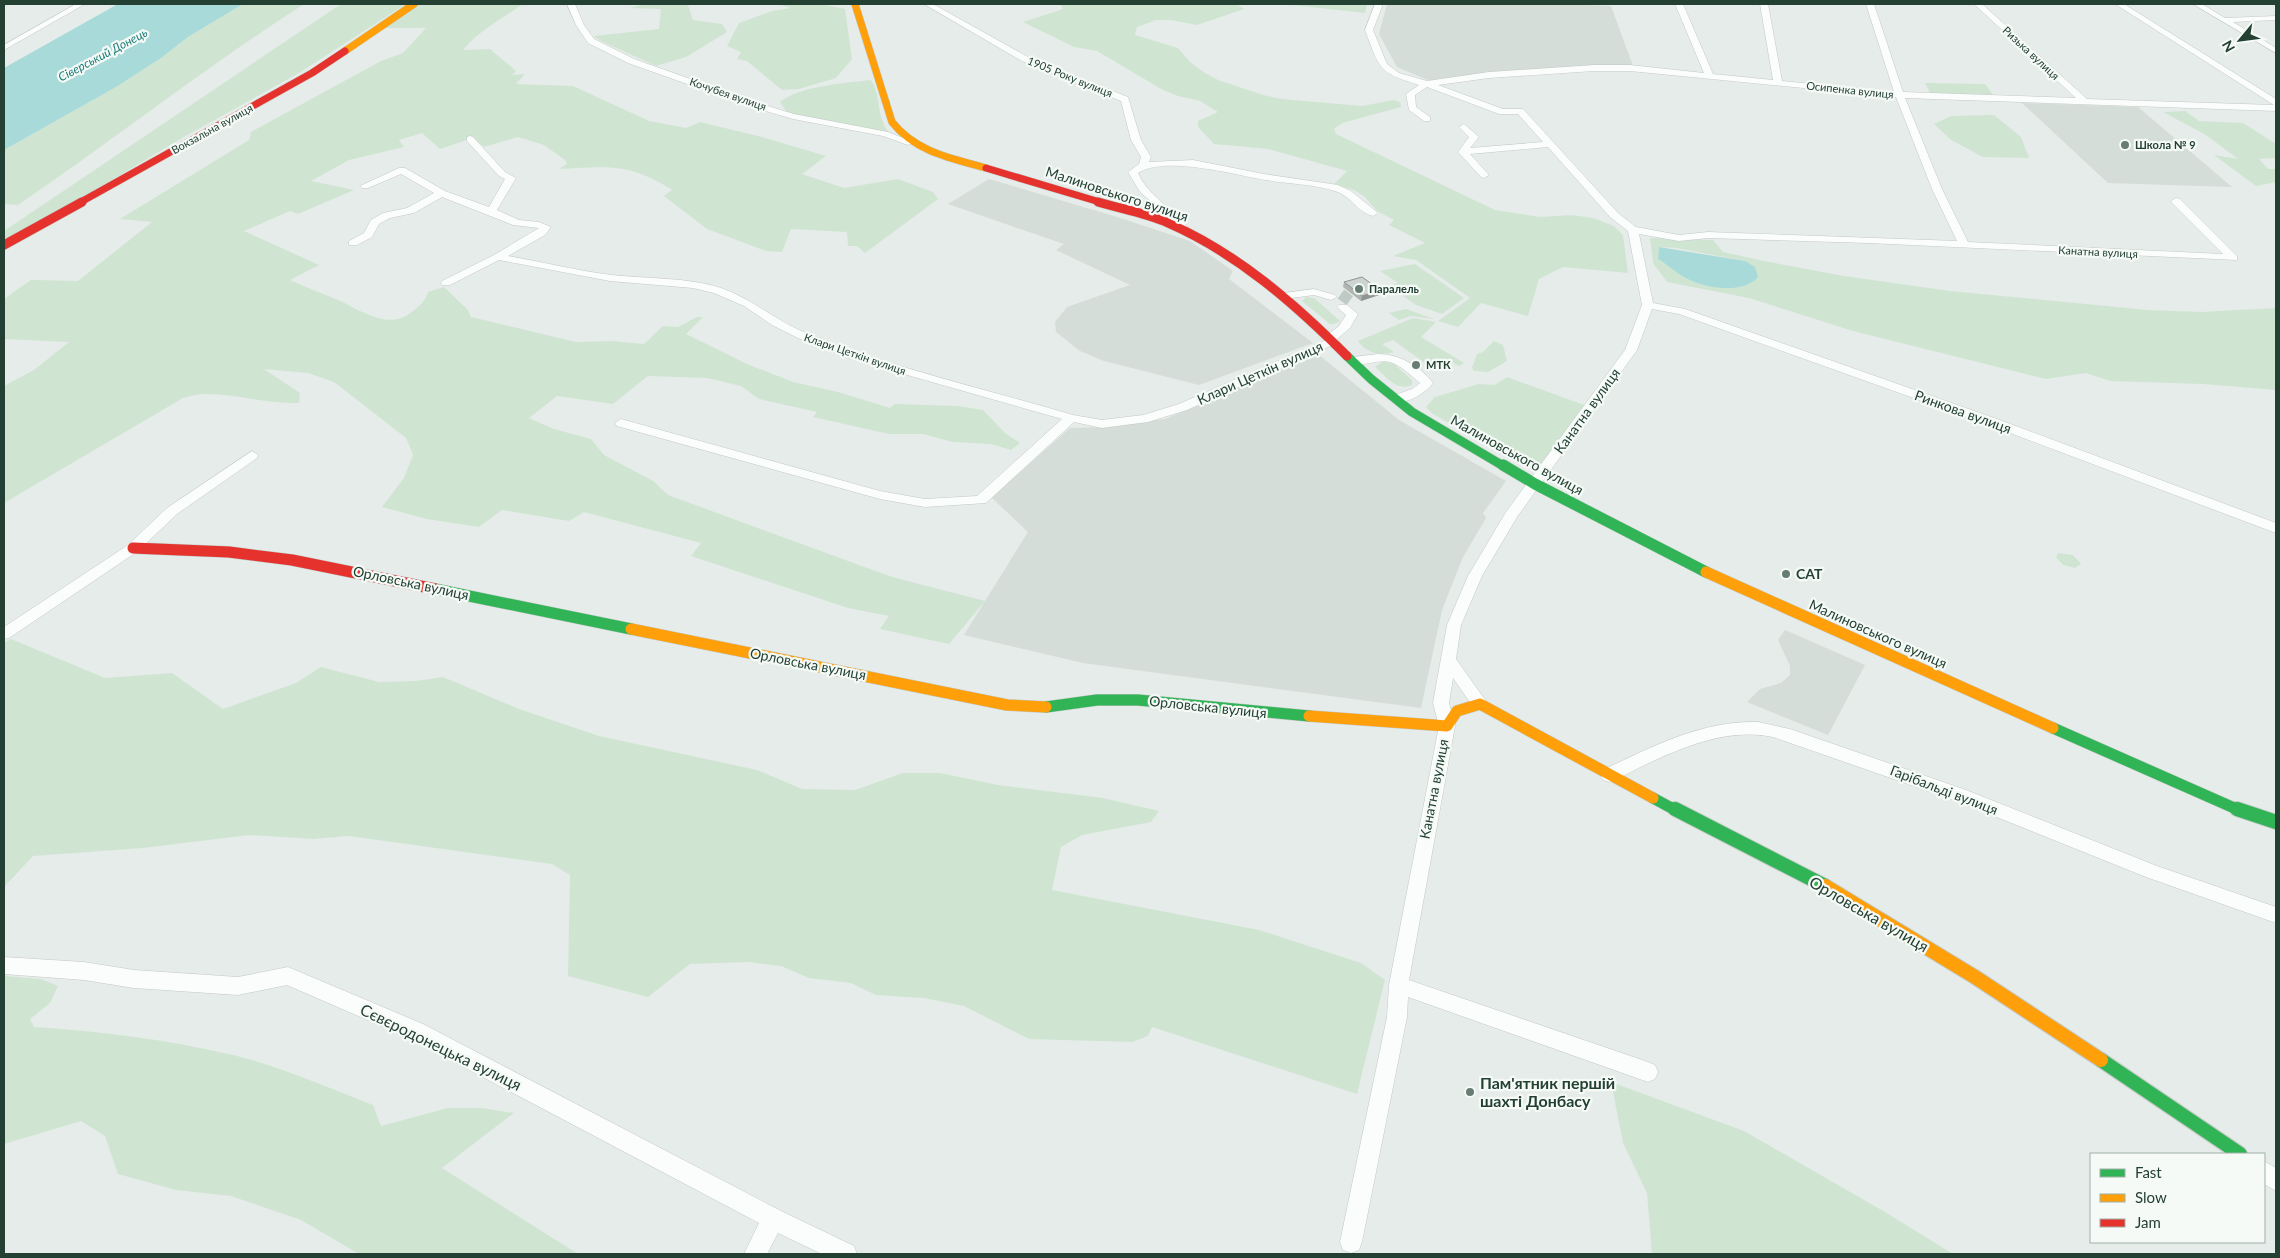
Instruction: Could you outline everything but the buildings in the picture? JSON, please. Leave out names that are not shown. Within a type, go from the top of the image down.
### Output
[{"type":"main road","name":"Вокзальна вулиця","points":[[4,245],[312,73],[414,4]]},
{"type":"main road","name":"Малиновського вулиця","points":[[855,4],[892,122],[898,132],[908,142],[921,150],[1166,222],[1185,230],[1232,256],[1284,296],[1396,399],[1427,421],[1535,484],[1710,574],[2167,780],[2236,809],[2276,822]]},
{"type":"main road","name":"Орловська вулиця","points":[[133,548],[169,548],[259,555],[339,566],[395,581],[1007,705],[1057,707],[1097,700],[1138,700],[1247,712],[1447,726]]},
{"type":"main road","name":"Орловська вулиця","points":[[1480,704],[1609,776],[1844,896],[2004,996],[2195,1122],[2239,1153]]},
{"type":"main road","points":[[1447,726],[1457,710],[1480,704]]},
{"type":"street","points":[[4,48],[81,4]]},
{"type":"street","name":"Кочубея вулиця","points":[[573,4],[580,25],[591,41],[632,61],[755,105],[793,116],[886,134],[908,142]]},
{"type":"street","name":"1905 Року вулиця","points":[[928,4],[1025,58],[1125,99],[1136,140],[1146,157],[1143,165],[1133,172],[1136,181],[1185,230]]},
{"type":"street","name":"Канатна вулиця","points":[[1379,4],[1369,30],[1383,65],[1396,75],[1480,102],[1502,112],[1520,111],[1614,215],[1633,230],[1679,238],[1718,236],[1964,245],[2233,258],[2176,200]]},
{"type":"street","points":[[1679,4],[1709,75]]},
{"type":"street","points":[[1764,4],[1778,83]]},
{"type":"street","points":[[1870,4],[1899,94],[1937,189],[1964,245]]},
{"type":"street","name":"Ризька вулиця","points":[[1978,4],[2085,102]]},
{"type":"street","points":[[2119,4],[2276,103]]},
{"type":"street","points":[[2197,4],[2276,51]]},
{"type":"street","points":[[2224,20],[2276,18]]},
{"type":"street","points":[[2258,40],[2276,40]]},
{"type":"street","name":"Осипенка вулиця","points":[[1426,84],[1497,75],[1594,68],[1630,68],[1899,94],[2272,109]]},
{"type":"street","points":[[1426,84],[1410,94],[1412,108],[1426,119]]},
{"type":"street","points":[[2272,109],[2276,114]]},
{"type":"street","points":[[1463,152],[1474,137],[1464,127]]},
{"type":"street","points":[[470,139],[502,174],[511,178],[500,199],[490,211]]},
{"type":"street","points":[[1463,152],[1551,144]]},
{"type":"street","points":[[1463,152],[1484,175]]},
{"type":"street","points":[[1143,165],[1193,163],[1264,178],[1338,188],[1348,192],[1364,209],[1374,213]]},
{"type":"street","points":[[365,186],[402,170],[441,193],[517,223],[539,224],[546,227],[541,233],[446,284]]},
{"type":"street","points":[[353,244],[368,236],[376,222],[387,215],[410,211],[441,193]]},
{"type":"street","points":[[1633,230],[1648,305]]},
{"type":"street","name":"Клари Цеткін вулиця","points":[[498,257],[591,275],[694,285],[718,291],[748,304],[776,323],[802,336],[855,356],[1071,418],[1102,424],[1144,419],[1183,407],[1331,340]]},
{"type":"street","points":[[1284,296],[1314,292],[1336,295]]},
{"type":"street","name":"Канатна вулиця","points":[[1351,1242],[1397,1017],[1399,985],[1425,836],[1447,726],[1441,704],[1454,625],[1475,576],[1497,535],[1631,350],[1648,305]]},
{"type":"street","name":"Ринкова вулиця","points":[[1648,305],[1681,311],[1993,422],[2276,528]]},
{"type":"street","points":[[1331,340],[1342,329],[1349,308]]},
{"type":"street","points":[[1353,361],[1393,358],[1402,362],[1427,383],[1424,388],[1396,399]]},
{"type":"street","points":[[622,423],[880,495],[925,503],[981,500],[1071,418]]},
{"type":"street","points":[[4,634],[133,548],[172,511],[252,455]]},
{"type":"street","name":"Орловська вулиця","points":[[1449,662],[1480,704]]},
{"type":"street","name":"Гарібальді вулиця","points":[[1609,776],[1671,745],[1706,733],[1755,728],[1784,732],[1960,795],[2152,872],[2276,915]]},
{"type":"street","name":"Сєвєродонецька вулиця","points":[[4,966],[84,971],[134,979],[238,986],[288,976],[424,1035],[773,1220],[846,1254]]},
{"type":"street","points":[[1399,985],[1648,1072]]},
{"type":"street","points":[[2265,1173],[2276,1180]]},
{"type":"street","points":[[755,1254],[773,1220]]},
{"type":"shaded area","points":[[1387,4],[1563,4],[1611,6],[1633,66],[1430,81],[1397,67],[1379,34]]},
{"type":"shaded area","name":"Школа № 9","points":[[2022,103],[2138,107],[2232,187],[2108,183]]},
{"type":"shaded area","points":[[989,179],[1190,241],[1233,271],[1229,279],[1313,343],[1199,385],[1104,361],[1080,351],[1056,332],[1055,322],[1067,307],[1130,285],[1056,250],[1064,244],[948,204]]},
{"type":"shaded area","points":[[1319,355],[1399,420],[1506,481],[1483,513],[1486,518],[1463,557],[1442,610],[1421,708],[1083,663],[964,635],[1028,532],[991,497],[1070,428],[1109,427],[1165,419],[1226,394],[1238,385]]},
{"type":"shaded area","points":[[1785,630],[1865,665],[1828,735],[1747,702],[1760,689],[1781,683],[1790,675],[1790,666],[1778,640]]},
{"type":"green space","points":[[243,4],[304,4],[18,205],[4,204],[4,150],[116,87],[161,58],[188,37]]},
{"type":"green space","points":[[341,4],[406,4],[299,73],[182,138],[13,239],[4,238],[4,231]]},
{"type":"green space","points":[[418,4],[523,4],[484,30],[463,50],[490,49],[516,71],[512,75],[525,74],[516,84],[573,86],[649,121],[686,128],[700,122],[762,137],[826,156],[802,174],[844,188],[898,179],[933,192],[938,199],[865,253],[857,246],[848,246],[847,232],[791,229],[782,252],[766,251],[707,229],[664,196],[672,190],[643,175],[605,167],[559,169],[567,164],[565,160],[544,145],[518,137],[484,147],[473,138],[440,149],[422,133],[399,140],[404,147],[349,160],[311,181],[354,190],[298,214],[290,211],[244,231],[319,265],[290,280],[385,320],[405,317],[421,304],[428,292],[444,287],[468,310],[471,317],[576,342],[611,341],[644,344],[663,326],[678,327],[697,317],[703,317],[686,334],[747,364],[793,382],[838,392],[890,408],[895,404],[958,406],[983,410],[1005,433],[1020,443],[1011,450],[991,444],[953,442],[923,434],[889,434],[813,417],[817,412],[759,399],[741,386],[707,378],[648,376],[613,404],[557,396],[529,418],[554,429],[591,439],[604,455],[653,481],[668,495],[892,577],[985,601],[949,644],[880,629],[889,616],[848,608],[691,556],[701,543],[584,512],[569,521],[502,510],[479,527],[427,519],[382,507],[404,478],[413,455],[406,438],[334,382],[308,373],[264,369],[300,393],[299,403],[275,402],[218,394],[200,394],[183,398],[4,503],[4,386],[34,370],[69,342],[4,339],[4,299],[31,280],[78,281],[152,222],[120,219],[249,140],[251,132],[381,61],[403,53],[426,28],[383,28]]},
{"type":"green space","points":[[646,4],[690,4],[688,5],[693,20],[722,24],[727,32],[686,57],[656,66],[594,36],[659,29],[661,9],[630,8]]},
{"type":"green space","points":[[778,4],[820,4],[845,9],[852,59],[836,78],[799,89],[782,90],[747,61],[737,59],[741,52],[727,46],[739,23],[772,11],[791,8]]},
{"type":"green space","points":[[1060,4],[1236,4],[1244,9],[1197,25],[1171,20],[1156,20],[1137,27],[1135,35],[1178,48],[1190,62],[1205,73],[1218,80],[1263,95],[1282,99],[1362,106],[1394,100],[1400,102],[1401,107],[1342,123],[1334,129],[1336,134],[1495,210],[1540,217],[1572,215],[1593,218],[1614,226],[1623,235],[1628,273],[1563,267],[1539,279],[1528,316],[1481,303],[1458,327],[1438,321],[1470,298],[1416,260],[1393,256],[1425,243],[1389,225],[1394,220],[1377,211],[1365,197],[1354,190],[1334,184],[1347,171],[1268,149],[1214,144],[1198,127],[1198,121],[1218,112],[1200,101],[1163,90],[1097,51],[1074,47],[1023,22],[1063,9]]},
{"type":"green space","points":[[1284,4],[1367,4],[1365,13]]},
{"type":"green space","points":[[871,80],[882,120],[890,134],[789,115],[780,102],[799,92],[810,89]]},
{"type":"green space","points":[[1925,83],[1985,84],[1993,95],[1930,93]]},
{"type":"green space","points":[[2185,111],[2199,121],[2243,123],[2276,144],[2276,158],[2259,159],[2268,169],[2276,169],[2276,182],[2256,186],[2214,155],[2238,159],[2206,135],[2163,112]]},
{"type":"green space","points":[[1994,115],[2021,137],[2029,158],[1983,157],[1951,140],[1934,124],[1951,116]]},
{"type":"green space","points":[[1650,238],[1713,240],[1723,252],[1764,261],[1844,276],[1950,291],[2148,310],[2202,312],[2276,308],[2276,390],[2203,384],[2110,381],[2086,373],[2046,379],[1853,331],[1749,298],[1667,282],[1653,263]],"holes":[[[1659,247],[1676,248],[1745,261],[1757,277],[1743,286],[1733,287],[1711,286],[1691,281],[1658,259]]]},
{"type":"green space","points":[[1415,264],[1464,298],[1442,314],[1416,305],[1389,286],[1398,283],[1380,271]]},
{"type":"green space","points":[[1306,297],[1314,298],[1340,321],[1330,324],[1302,301]]},
{"type":"green space","points":[[1406,309],[1434,319],[1411,316],[1399,320],[1389,313]]},
{"type":"green space","points":[[1413,318],[1436,322],[1421,337],[1464,363],[1459,366],[1447,359],[1429,366],[1393,340],[1382,344],[1394,352],[1384,354],[1369,351],[1358,341]]},
{"type":"green space","points":[[1494,341],[1503,345],[1507,361],[1488,372],[1474,371],[1472,368],[1477,354],[1483,352]]},
{"type":"green space","points":[[1383,361],[1394,364],[1412,380],[1412,385],[1406,387],[1396,385],[1387,378],[1375,367]]},
{"type":"green space","points":[[1507,377],[1587,406],[1543,468],[1524,465],[1433,414],[1426,407],[1435,397],[1479,384],[1495,385]]},
{"type":"green space","points":[[2058,553],[2073,555],[2081,564],[2075,568],[2063,565],[2056,557]]},
{"type":"green space","points":[[11,639],[105,678],[172,673],[223,709],[296,683],[321,667],[379,682],[416,681],[443,677],[519,709],[599,736],[757,770],[802,789],[855,790],[903,773],[940,773],[998,785],[1103,798],[1159,811],[1151,822],[1082,835],[1061,847],[1052,890],[1259,930],[1361,963],[1385,980],[1357,1094],[1152,1027],[1148,1036],[1132,1042],[1029,1039],[964,1006],[924,998],[876,995],[851,983],[809,978],[781,966],[749,962],[690,964],[648,997],[568,976],[570,875],[552,864],[349,836],[313,839],[249,835],[143,848],[33,856],[4,887],[4,643]]},
{"type":"green space","points":[[4,976],[41,979],[58,986],[50,1003],[30,1019],[34,1027],[84,1031],[159,1041],[233,1055],[269,1065],[373,1105],[381,1126],[448,1108],[482,1108],[514,1113],[442,1168],[578,1254],[359,1254],[301,1220],[231,1196],[176,1190],[118,1174],[105,1136],[81,1121],[4,1144]]},
{"type":"green space","points":[[1611,1082],[1744,1131],[1885,1212],[1953,1254],[1652,1254],[1647,1193],[1623,1143]]},
{"type":"water","name":"Сіверський Донець","points":[[118,4],[243,4],[188,37],[161,58],[116,87],[4,150],[4,68]]},
{"type":"water","points":[[1659,247],[1745,261],[1755,267],[1758,277],[1751,283],[1733,288],[1711,287],[1701,284],[1684,277],[1658,259]]},
{"type":"tunnel","points":[[1341,294],[1353,303]]},
{"type":"traffic: fast","points":[[1347,356],[1371,379],[1412,412],[1535,484],[1706,572]]},
{"type":"traffic: fast","points":[[435,589],[631,629]]},
{"type":"traffic: fast","points":[[1046,707],[1097,700],[1138,700],[1309,716]]},
{"type":"traffic: fast","points":[[2053,728],[2236,809],[2276,822]]},
{"type":"traffic: fast","points":[[1653,798],[1825,886]]},
{"type":"traffic: fast","points":[[2101,1060],[2239,1153]]},
{"type":"traffic: slow","points":[[345,51],[414,4]]},
{"type":"traffic: slow","points":[[855,4],[892,122],[901,133],[922,148],[986,168]]},
{"type":"traffic: slow","points":[[1706,572],[2053,728]]},
{"type":"traffic: slow","points":[[631,629],[1007,705],[1046,707]]},
{"type":"traffic: slow","points":[[1309,716],[1447,726],[1457,711],[1480,704],[1653,798]]},
{"type":"traffic: slow","points":[[1825,886],[1975,977],[2101,1060]]},
{"type":"traffic: jam","points":[[4,245],[312,73],[345,51]]},
{"type":"traffic: jam","points":[[986,168],[1166,222],[1208,242],[1258,275],[1316,325],[1347,356]]},
{"type":"traffic: jam","points":[[133,548],[229,552],[292,560],[435,589]]},
{"type":"place","name":"Школа № 9","points":[[2125,145]]},
{"type":"place","name":"Паралель","points":[[1359,289]]},
{"type":"place","name":"МТК","points":[[1416,365]]},
{"type":"place","name":"САТ","points":[[1786,574]]},
{"type":"place","name":"Пам'ятник першій шахті Донбасу","points":[[1470,1092]]}]
